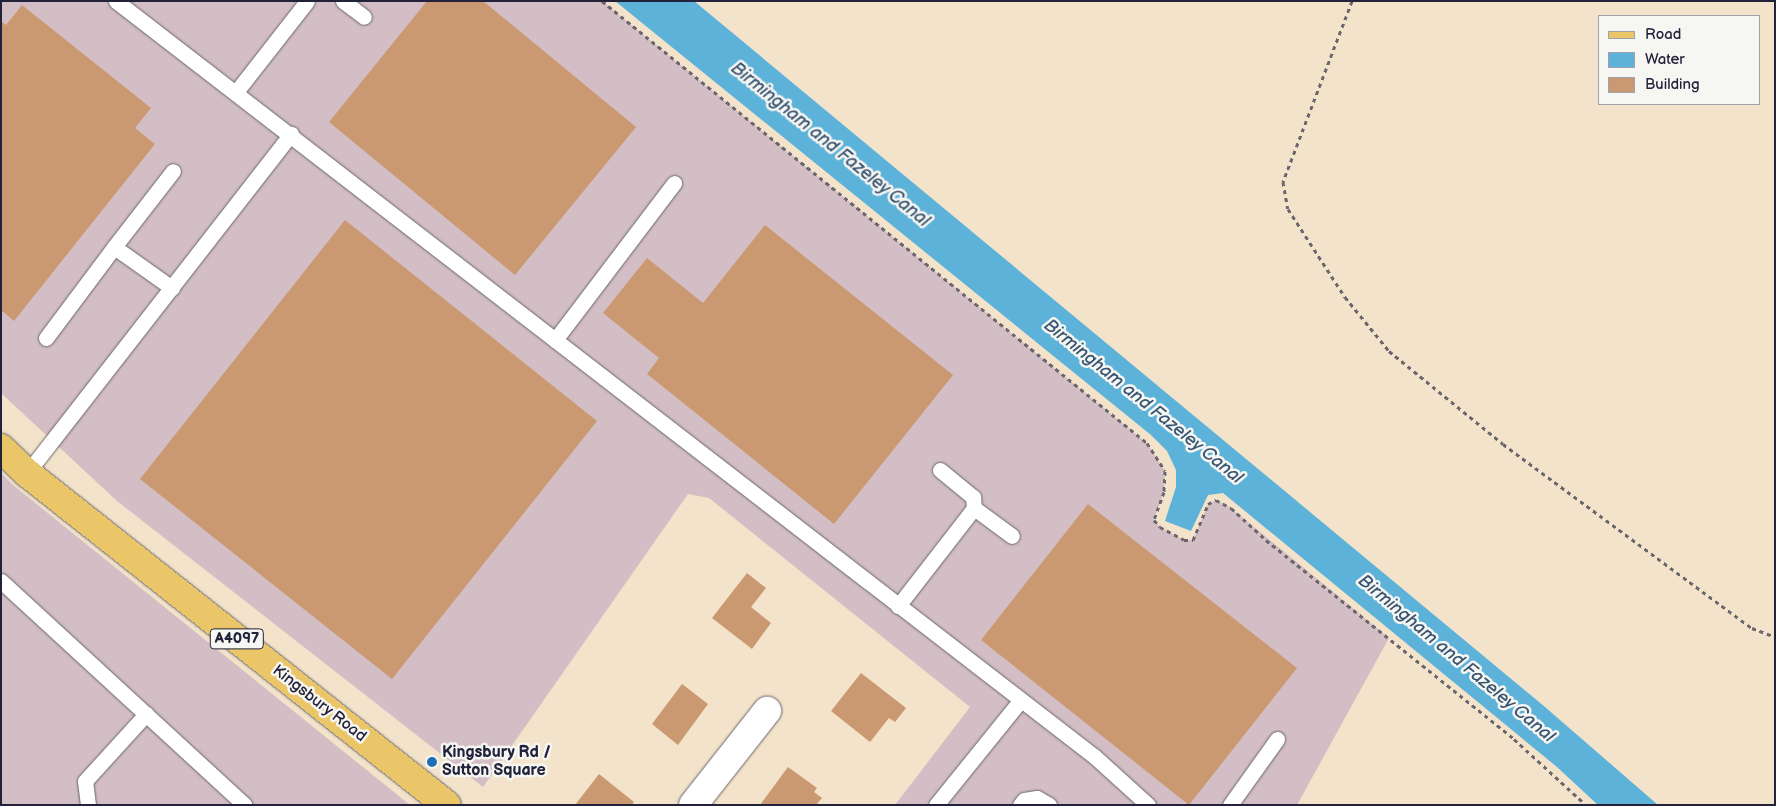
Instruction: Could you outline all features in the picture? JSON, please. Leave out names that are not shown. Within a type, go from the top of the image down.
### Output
[{"type":"main road","name":"Kingsbury Road","points":[[1,442],[27,473]]},
{"type":"main road","name":"Kingsbury Road","points":[[1,448],[27,473],[446,805]]},
{"type":"street","points":[[693,805],[767,711]]},
{"type":"lane","points":[[116,1],[291,134],[1020,701],[1094,756],[1148,805]]},
{"type":"lane","points":[[236,92],[307,1]]},
{"type":"lane","points":[[343,1],[364,17]]},
{"type":"lane","points":[[27,473],[291,134]]},
{"type":"lane","points":[[46,338],[173,171]]},
{"type":"lane","points":[[555,340],[674,183]]},
{"type":"lane","points":[[114,247],[172,288]]},
{"type":"lane","points":[[940,470],[972,496],[974,508],[1012,536]]},
{"type":"lane","points":[[898,606],[974,508]]},
{"type":"lane","points":[[1,581],[245,805]]},
{"type":"lane","points":[[936,805],[1020,701]]},
{"type":"lane","points":[[88,805],[85,781],[146,714]]},
{"type":"lane","points":[[1230,805],[1277,739]]},
{"type":"lane","points":[[1020,805],[1024,800],[1036,798],[1049,805]]},
{"type":"path","points":[[602,1],[1147,443],[1164,471],[1164,492],[1154,520],[1160,527],[1184,540],[1193,540],[1208,504],[1216,500],[1231,508],[1266,540],[1514,739],[1586,805]]},
{"type":"path","points":[[1352,1],[1283,182],[1288,209],[1345,297],[1389,351],[1503,444],[1752,628],[1775,637]]},
{"type":"shaded area","points":[[1,1],[602,1],[1147,443],[1165,471],[1164,492],[1154,519],[1160,527],[1184,540],[1193,540],[1208,504],[1216,500],[1231,508],[1389,638],[1297,805],[895,805],[970,707],[709,498],[688,494],[483,787],[117,501],[1,393]]},
{"type":"shaded area","points":[[1,473],[13,485],[410,805],[1,805]]},
{"type":"water","name":"Birmingham and Fazeley Canal","points":[[615,1],[694,1],[1545,707],[1658,805],[1598,805],[1557,767],[1223,493],[1208,495],[1191,531],[1165,521],[1176,487],[1176,470],[1167,451],[1151,435]]},
{"type":"building","points":[[427,1],[483,1],[636,127],[515,275],[329,122]]},
{"type":"building","points":[[22,5],[151,108],[135,128],[155,144],[14,321],[1,310],[1,21],[6,25]]},
{"type":"building","points":[[345,220],[597,421],[392,679],[140,479]]},
{"type":"building","points":[[765,225],[953,375],[834,524],[647,374],[659,358],[603,313],[647,258],[703,303]]},
{"type":"building","points":[[1088,504],[1297,668],[1189,805],[981,640]]},
{"type":"building","points":[[747,573],[766,588],[751,607],[771,623],[752,649],[712,618]]},
{"type":"building","points":[[861,673],[906,708],[895,722],[889,718],[870,742],[831,711]]},
{"type":"building","points":[[682,684],[708,704],[678,745],[652,724]]},
{"type":"building","points":[[788,767],[817,788],[814,792],[822,798],[816,805],[760,805]]},
{"type":"building","points":[[599,774],[634,802],[632,805],[575,805]]},
{"type":"place","name":"Kingsbury Rd / Sutton Square","points":[[432,762]]}]
